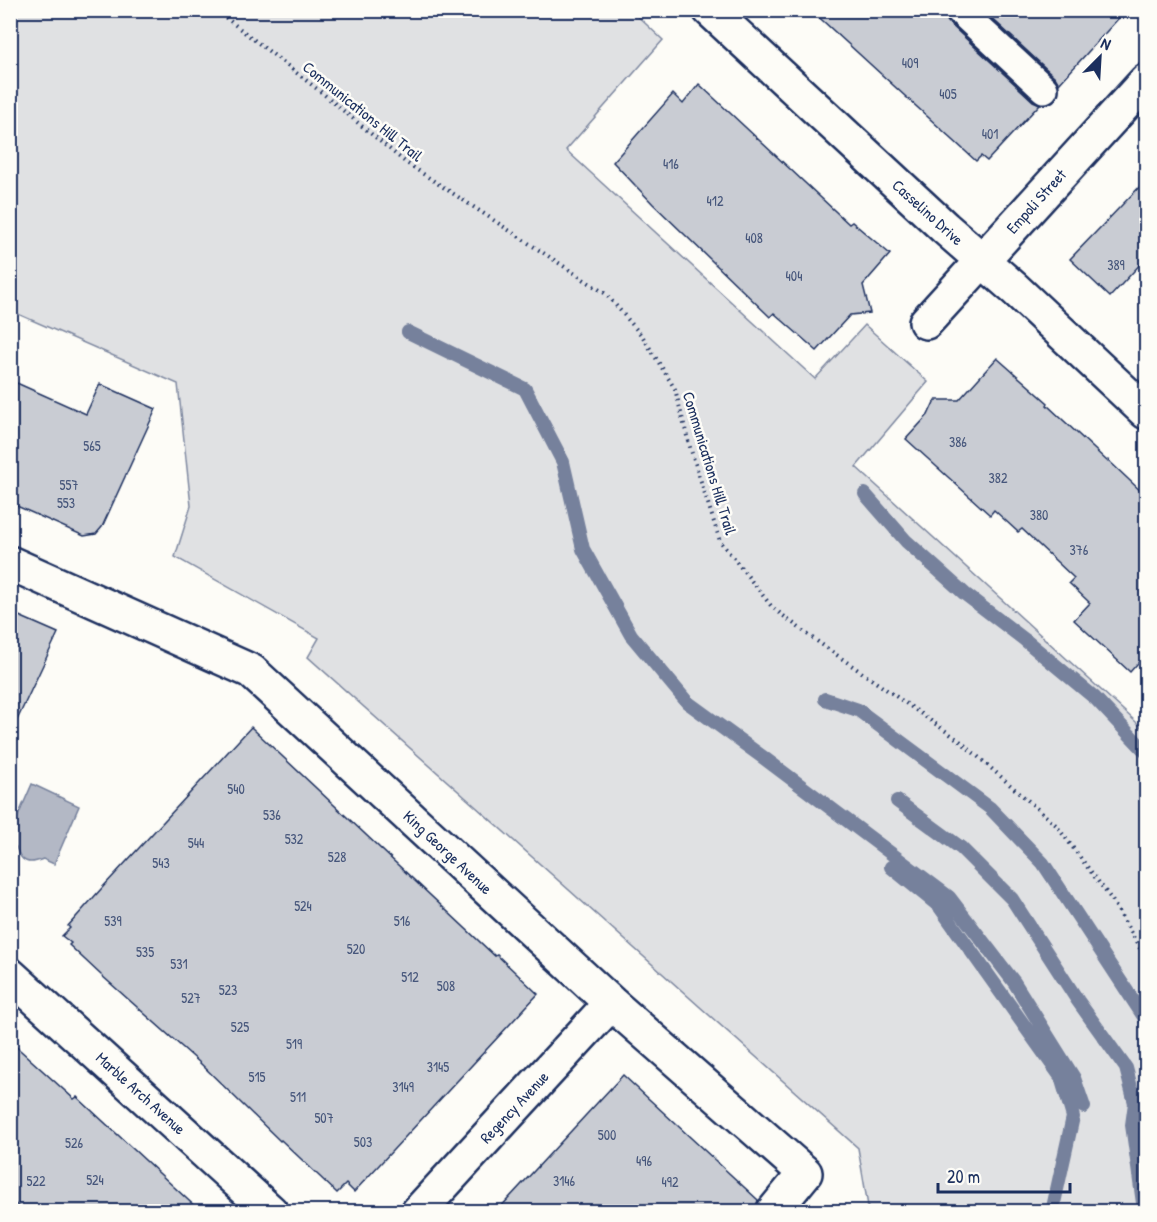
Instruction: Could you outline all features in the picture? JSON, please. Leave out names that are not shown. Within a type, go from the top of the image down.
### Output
[{"type":"street","name":"Casselino Drive","points":[[710,10],[1146,412]]},
{"type":"street","name":"Empoli Street","points":[[926,322],[1146,81]]},
{"type":"street","name":"King George Avenue","points":[[10,563],[251,671],[612,1003],[805,1173],[773,1212]]},
{"type":"street","name":"Marble Arch Avenue","points":[[10,975],[271,1212]]},
{"type":"street","name":"Regency Avenue","points":[[417,1212],[612,1003]]},
{"type":"lane","points":[[959,10],[1044,89]]},
{"type":"path","name":"Communications Hill Trail","points":[[216,10],[321,92],[405,162],[606,294],[643,337],[675,389],[689,444],[720,541],[772,607],[960,741],[1056,825],[1112,900],[1146,959]]},
{"type":"shaded area","points":[[11,10],[631,10],[663,40],[566,150],[815,379],[865,325],[928,382],[856,467],[1146,731],[1146,1211],[863,1211],[868,1206],[858,1148],[308,657],[319,638],[175,557],[191,506],[178,384],[11,311]]},
{"type":"shaded area","points":[[32,784],[79,806],[54,864],[43,859],[34,862],[26,861],[20,856],[16,847],[11,845],[11,832]]},
{"type":"building","points":[[811,10],[944,10],[948,22],[1033,101],[1040,104],[987,161],[981,156],[976,161]]},
{"type":"building","points":[[983,10],[1126,10],[1059,84],[1055,77]]},
{"type":"building","points":[[699,84],[849,224],[852,222],[890,254],[863,285],[870,313],[850,315],[817,351],[774,313],[770,317],[613,162],[673,94],[683,104]]},
{"type":"building","points":[[1146,180],[1146,258],[1110,297],[1070,259]]},
{"type":"building","points":[[997,358],[1146,496],[1146,654],[1130,672],[1074,620],[1090,603],[1069,583],[1074,578],[1022,529],[1018,532],[994,510],[990,515],[906,439],[928,415],[935,400],[959,400]]},
{"type":"building","points":[[10,380],[86,414],[100,384],[156,409],[102,527],[96,534],[84,536],[10,503]]},
{"type":"building","points":[[10,612],[58,633],[10,735]]},
{"type":"building","points":[[251,727],[538,994],[354,1192],[346,1184],[337,1193],[200,1063],[101,975],[62,936],[102,888]]},
{"type":"building","points":[[10,1041],[74,1099],[77,1097],[201,1212],[24,1212],[10,1199]]},
{"type":"building","points":[[623,1075],[758,1200],[755,1212],[496,1212]]},
{"type":"waterway","points":[[408,332],[525,389],[563,462],[583,549],[631,635],[687,702],[949,897],[1014,982],[1074,1078],[1084,1107]]},
{"type":"waterway","points":[[865,494],[906,541],[965,594],[1095,698],[1146,752]]},
{"type":"waterway","points":[[825,699],[858,710],[990,808],[1043,863],[1146,1020]]},
{"type":"waterway","points":[[897,801],[961,848],[1012,899],[1078,1001],[1126,1068],[1135,1103],[1132,1125]]},
{"type":"waterway","points":[[891,867],[939,906],[1061,1077],[1073,1117],[1052,1212]]},
{"type":"waterway","points":[[1143,1203],[1132,1125],[1146,1097]]}]
